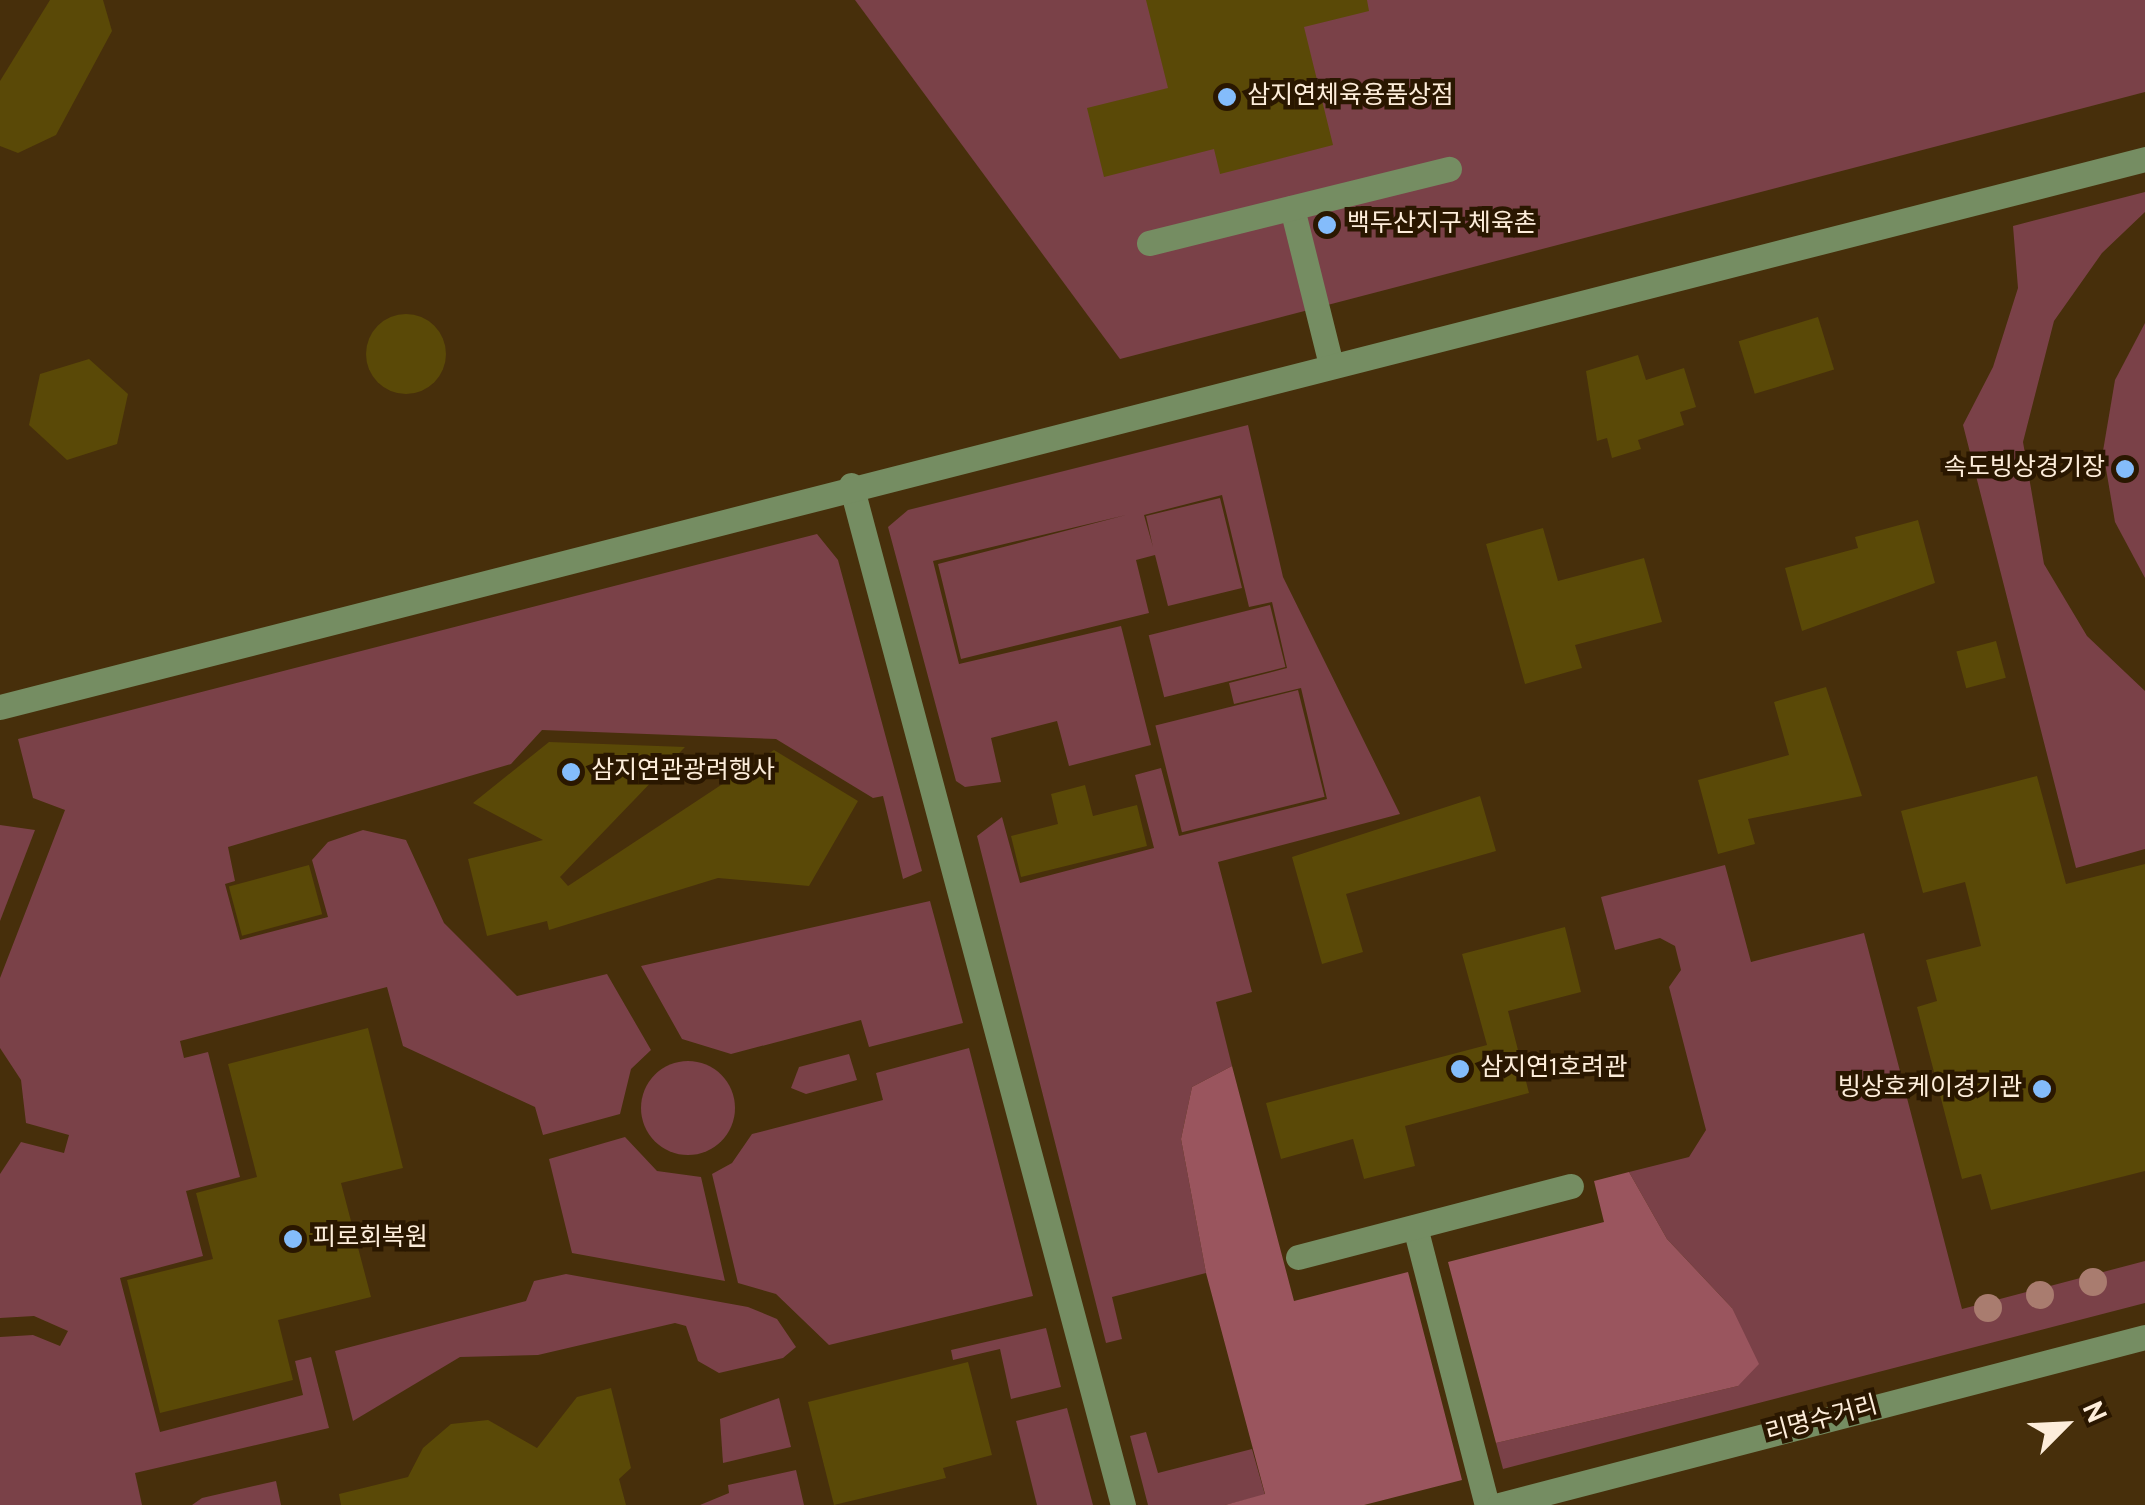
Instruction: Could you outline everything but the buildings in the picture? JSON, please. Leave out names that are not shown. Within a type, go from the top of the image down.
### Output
[{"type":"street","points":[[0,707],[851,485],[2145,159]]},
{"type":"street","points":[[1149,244],[1449,169]]},
{"type":"street","points":[[1292,208],[1331,365]]},
{"type":"street","points":[[851,485],[1123,1505]]},
{"type":"street","points":[[1298,1256],[1571,1186]]},
{"type":"street","points":[[1416,1227],[1487,1505]]},
{"type":"street","name":"리명수거리","points":[[1499,1505],[2145,1337]]},
{"type":"shaded area","name":"백두산지구 체육촌","points":[[855,0],[2145,0],[2145,92],[1120,359]]},
{"type":"shaded area","points":[[2145,192],[2145,212],[2102,253],[2054,321],[2023,442],[2044,564],[2087,636],[2145,691],[2145,849],[2076,868],[1963,425],[1993,367],[2018,288],[2013,226]]},
{"type":"shaded area","name":"속도빙상경기장","points":[[2145,323],[2145,578],[2115,522],[2103,451],[2115,380]]},
{"type":"shaded area","points":[[1248,425],[1283,577],[1400,814],[1218,862],[1252,992],[1216,1002],[1232,1066],[1192,1087],[1181,1139],[1206,1273],[1112,1297],[1122,1339],[1106,1343],[977,836],[1002,817],[1020,883],[1154,848],[1135,775],[1161,768],[1179,836],[1327,799],[1301,688],[1234,704],[1229,683],[1287,668],[1272,602],[1249,607],[1222,495],[1144,515],[1153,547],[1146,516],[1220,498],[1242,588],[1168,606],[1155,555],[1136,560],[1149,613],[961,659],[938,564],[1126,515],[933,561],[959,664],[1121,626],[1151,745],[1069,766],[1057,721],[991,738],[1001,782],[965,787],[956,781],[888,527],[908,510]]},
{"type":"shaded area","points":[[817,534],[838,560],[922,871],[903,879],[883,796],[873,798],[776,739],[542,730],[511,764],[228,847],[235,881],[225,884],[240,940],[328,917],[312,860],[328,842],[363,830],[406,840],[444,923],[517,996],[607,974],[651,1050],[631,1069],[620,1114],[543,1135],[535,1107],[403,1046],[387,987],[180,1041],[184,1058],[208,1052],[240,1177],[186,1191],[203,1256],[120,1278],[160,1432],[303,1395],[295,1361],[311,1357],[329,1428],[135,1473],[142,1505],[0,1505],[0,1337],[33,1335],[60,1346],[68,1331],[34,1316],[0,1318],[0,1174],[21,1142],[64,1153],[69,1135],[26,1123],[21,1080],[0,1048],[0,978],[65,810],[33,798],[18,739]]},
{"type":"shaded area","points":[[1270,605],[1285,667],[1164,697],[1149,635]]},
{"type":"shaded area","points":[[1298,690],[1325,797],[1182,832],[1155,726]]},
{"type":"shaded area","points":[[0,825],[35,830],[0,921]]},
{"type":"shaded area","points":[[1725,865],[1751,962],[1864,933],[1962,1309],[2145,1261],[2145,1303],[1503,1469],[1496,1443],[1738,1386],[1732,1308],[1667,1239],[1629,1172],[1689,1157],[1706,1130],[1669,987],[1681,970],[1675,946],[1660,938],[1615,950],[1601,897]]},
{"type":"shaded area","points":[[930,901],[963,1023],[869,1047],[861,1020],[731,1054],[682,1039],[641,966]]},
{"type":"shaded area","points":[[969,1048],[1033,1296],[829,1345],[776,1294],[738,1283],[712,1174],[732,1163],[752,1134],[883,1100],[876,1073]]},
{"type":"shaded area","points":[[849,1054],[857,1080],[806,1094],[791,1088],[799,1067]]},
{"type":"shaded area","points":[[688,1061],[706,1064],[722,1074],[732,1090],[732,1126],[722,1142],[706,1152],[688,1155],[670,1152],[654,1142],[644,1126],[641,1108],[644,1090],[654,1074],[670,1064]]},
{"type":"shaded area","points":[[1232,1066],[1294,1301],[1408,1272],[1462,1480],[1364,1505],[1225,1505],[1265,1494],[1206,1273],[1181,1139],[1192,1087]]},
{"type":"shaded area","points":[[625,1137],[657,1171],[701,1177],[725,1281],[572,1253],[549,1159]]},
{"type":"shaded area","points":[[1629,1172],[1667,1239],[1732,1308],[1759,1364],[1738,1386],[1496,1443],[1448,1262],[1604,1222],[1594,1181]]},
{"type":"shaded area","points":[[566,1274],[748,1307],[777,1319],[796,1347],[783,1358],[719,1373],[698,1361],[686,1326],[675,1323],[538,1355],[460,1357],[353,1421],[335,1351],[526,1301],[534,1281]]},
{"type":"shaded area","points":[[1046,1328],[1061,1387],[1011,1399],[1000,1349],[953,1360],[951,1350]]},
{"type":"shaded area","points":[[779,1398],[791,1447],[723,1463],[720,1419]]},
{"type":"shaded area","points":[[1067,1408],[1093,1505],[1037,1505],[1016,1421]]},
{"type":"shaded area","points":[[1146,1432],[1158,1473],[1252,1449],[1265,1495],[1225,1505],[1148,1505],[1130,1436]]},
{"type":"shaded area","points":[[796,1470],[804,1505],[700,1505],[729,1493],[728,1485]]},
{"type":"shaded area","points":[[276,1481],[281,1505],[192,1505],[202,1498]]},
{"type":"place","name":"삼지연체육용품상점","points":[[1227,97]]},
{"type":"place","name":"백두산지구 체육촌","points":[[1327,225]]},
{"type":"place","name":"속도빙상경기장","points":[[2125,469]]},
{"type":"place","name":"삼지연관광려행사","points":[[571,772]]},
{"type":"place","name":"삼지연1호려관","points":[[1460,1069]]},
{"type":"place","name":"빙상호케이경기관","points":[[2042,1089]]},
{"type":"place","name":"피로회복원","points":[[293,1239]]}]
